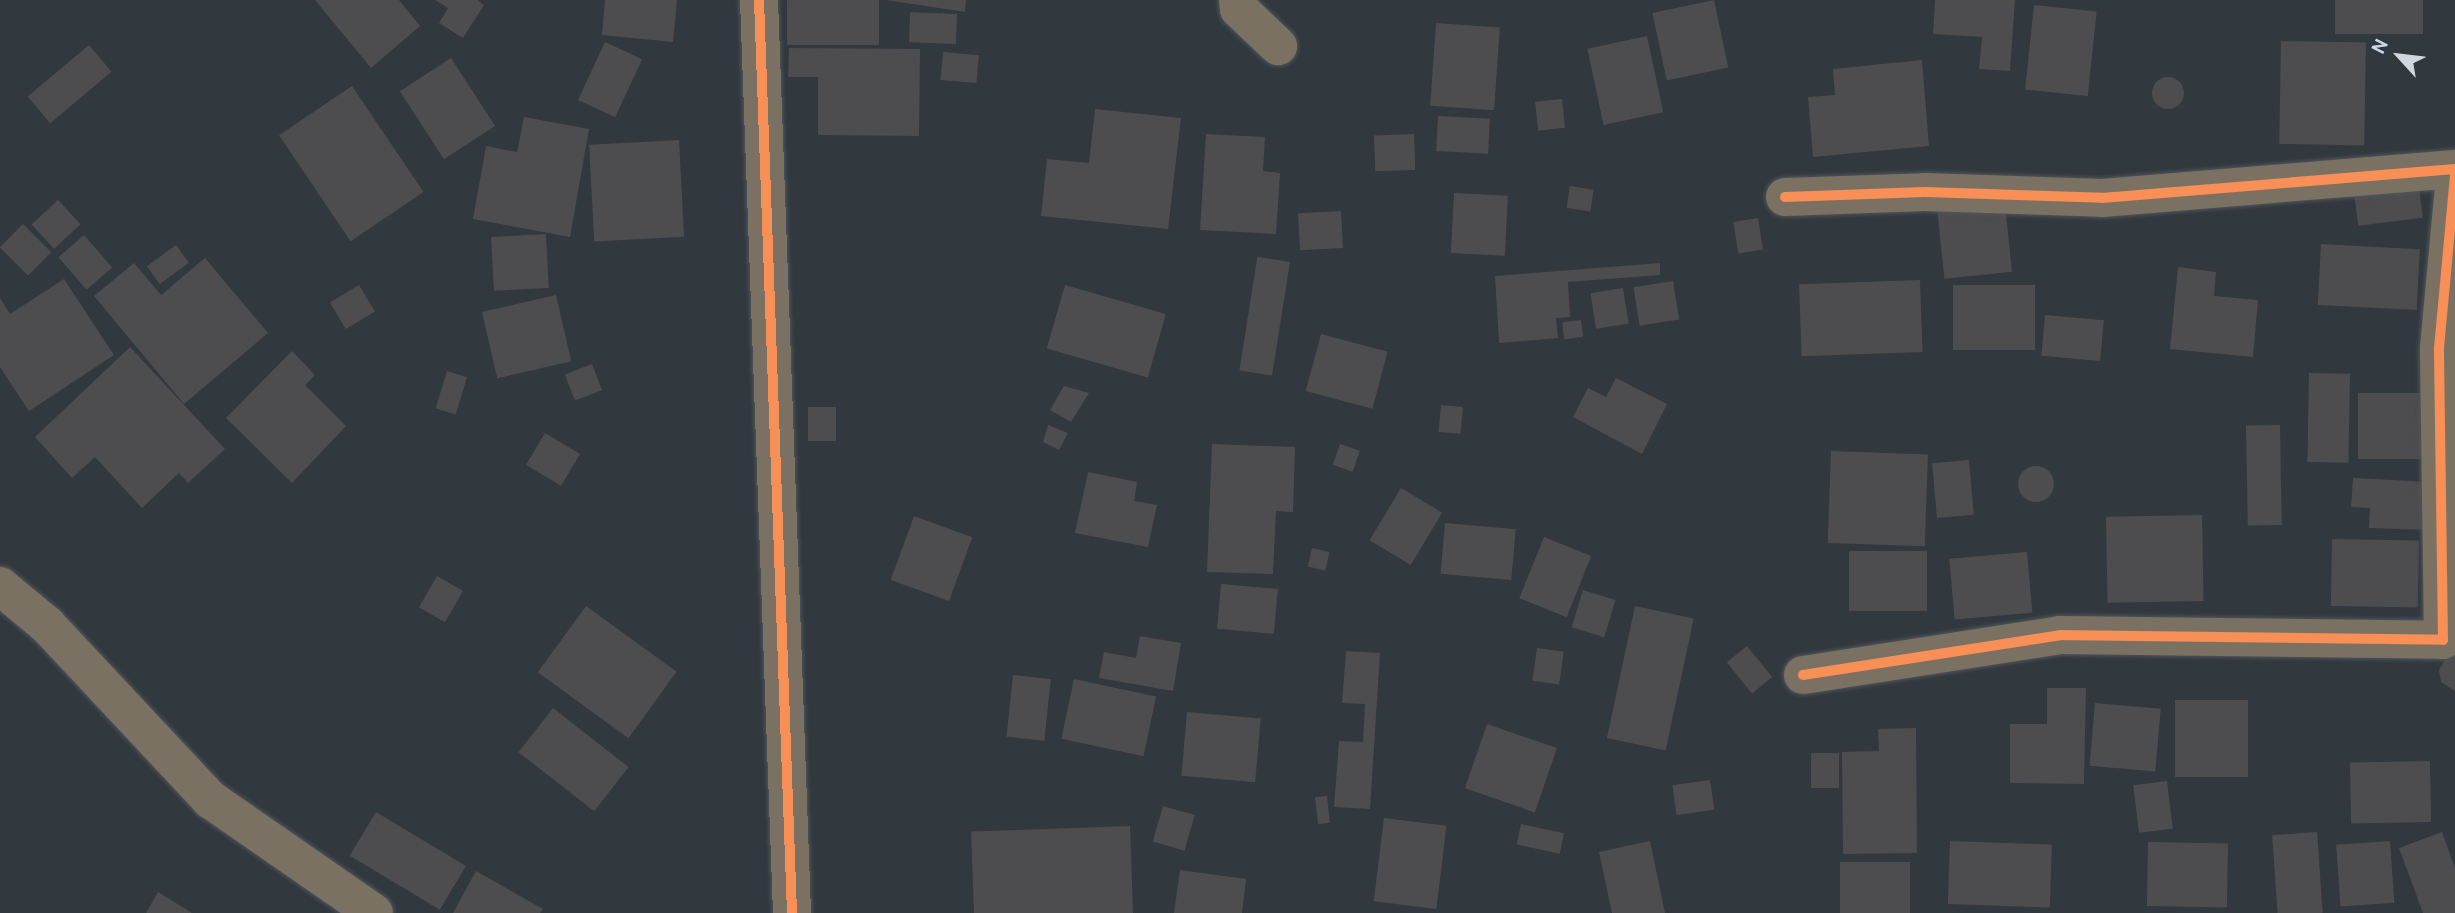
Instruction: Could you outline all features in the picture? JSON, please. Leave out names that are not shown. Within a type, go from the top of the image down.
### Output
[{"type":"street","points":[[760,0],[792,913]]},
{"type":"street","points":[[1238,0],[1239,9],[1278,46]]},
{"type":"street","points":[[1785,197],[1925,192],[2102,198],[2455,172],[2439,348],[2442,640],[2060,635],[1803,674]]},
{"type":"street","points":[[0,586],[47,625],[211,800],[374,913]]},
{"type":"building","points":[[315,0],[399,0],[420,26],[371,68]]},
{"type":"building","points":[[435,0],[477,0],[484,5],[463,38],[439,23],[448,8]]},
{"type":"building","points":[[605,0],[677,0],[673,42],[602,35]]},
{"type":"building","points":[[787,0],[879,0],[879,45],[787,45]]},
{"type":"building","points":[[886,0],[966,0],[965,12]]},
{"type":"building","points":[[1714,0],[1728,67],[1667,81],[1652,13]]},
{"type":"building","points":[[1935,0],[2015,0],[2010,71],[1979,69],[1982,37],[1933,34]]},
{"type":"building","points":[[2335,0],[2423,0],[2423,34],[2335,34]]},
{"type":"building","points":[[2034,5],[2097,12],[2088,96],[2025,90]]},
{"type":"building","points":[[910,12],[957,14],[956,44],[909,42]]},
{"type":"building","points":[[1436,23],[1500,27],[1494,110],[1430,106]]},
{"type":"building","points":[[1647,36],[1663,112],[1604,125],[1587,49]]},
{"type":"building","points":[[2281,41],[2366,42],[2364,145],[2279,144]]},
{"type":"building","points":[[605,42],[642,59],[615,117],[578,100]]},
{"type":"building","points":[[89,45],[111,72],[50,123],[28,96]]},
{"type":"building","points":[[789,48],[920,49],[919,136],[818,135],[818,77],[788,77]]},
{"type":"building","points":[[943,52],[979,55],[976,83],[941,80]]},
{"type":"building","points":[[451,58],[495,126],[444,159],[400,91]]},
{"type":"building","points":[[1922,60],[1929,146],[1813,157],[1808,97],[1835,95],[1833,69]]},
{"type":"building","points":[[2168,77],[2179,82],[2184,93],[2179,104],[2168,109],[2157,104],[2152,93],[2157,82]]},
{"type":"building","points":[[352,86],[424,192],[351,241],[279,135]]},
{"type":"building","points":[[1562,99],[1565,128],[1538,131],[1535,102]]},
{"type":"building","points":[[1095,109],[1181,118],[1168,229],[1041,216],[1047,159],[1089,163]]},
{"type":"building","points":[[1438,116],[1490,119],[1488,154],[1436,151]]},
{"type":"building","points":[[524,117],[589,129],[570,237],[473,219],[486,146],[517,152]]},
{"type":"building","points":[[1206,134],[1265,137],[1263,171],[1280,173],[1276,234],[1200,230]]},
{"type":"building","points":[[1414,134],[1415,170],[1375,171],[1374,135]]},
{"type":"building","points":[[679,140],[684,237],[594,242],[589,145]]},
{"type":"building","points":[[2418,179],[2423,218],[2358,226],[2353,187]]},
{"type":"building","points":[[1570,186],[1594,190],[1590,211],[1567,208]]},
{"type":"building","points":[[1454,193],[1508,196],[1505,256],[1451,253]]},
{"type":"building","points":[[58,200],[81,224],[54,249],[32,225]]},
{"type":"building","points":[[2005,205],[2012,272],[1944,279],[1937,212]]},
{"type":"building","points":[[1341,211],[1343,248],[1300,250],[1298,213]]},
{"type":"building","points":[[1758,218],[1763,250],[1738,254],[1733,222]]},
{"type":"building","points":[[23,224],[51,252],[28,276],[0,248]]},
{"type":"building","points":[[546,234],[549,288],[494,291],[491,237]]},
{"type":"building","points":[[84,235],[112,267],[87,290],[58,257]]},
{"type":"building","points":[[2321,244],[2420,249],[2417,310],[2318,305]]},
{"type":"building","points":[[176,245],[189,263],[160,284],[147,266]]},
{"type":"building","points":[[1257,257],[1290,262],[1272,376],[1239,370]]},
{"type":"building","points":[[205,258],[268,333],[184,404],[94,296],[134,263],[161,295]]},
{"type":"building","points":[[1660,263],[1660,275],[1568,282],[1570,317],[1556,318],[1558,338],[1499,343],[1495,276]]},
{"type":"building","points":[[2178,267],[2216,272],[2214,296],[2258,300],[2253,357],[2170,349]]},
{"type":"building","points":[[64,279],[114,355],[29,411],[0,367],[0,298],[10,314]]},
{"type":"building","points":[[1920,280],[1923,352],[1802,356],[1799,284]]},
{"type":"building","points":[[1673,281],[1679,320],[1640,326],[1633,287]]},
{"type":"building","points":[[359,285],[375,312],[346,329],[330,303]]},
{"type":"building","points":[[1065,285],[1166,314],[1148,377],[1047,348]]},
{"type":"building","points":[[1953,285],[2035,285],[2035,350],[1953,350]]},
{"type":"building","points":[[1623,288],[1629,324],[1596,329],[1590,293]]},
{"type":"building","points":[[556,295],[571,361],[497,378],[482,312]]},
{"type":"building","points":[[2045,315],[2104,320],[2100,361],[2041,356]]},
{"type":"building","points":[[1581,320],[1583,337],[1564,339],[1562,322]]},
{"type":"building","points":[[1321,334],[1388,352],[1372,409],[1306,391]]},
{"type":"building","points":[[130,347],[225,449],[188,483],[179,473],[142,508],[95,457],[72,478],[35,437]]},
{"type":"building","points":[[292,351],[315,375],[305,385],[346,426],[292,483],[226,418]]},
{"type":"building","points":[[592,364],[602,390],[575,401],[565,374]]},
{"type":"building","points":[[447,371],[467,377],[456,414],[436,408]]},
{"type":"building","points":[[2309,373],[2350,374],[2348,463],[2307,462]]},
{"type":"building","points":[[1616,378],[1667,404],[1642,454],[1573,417],[1588,388],[1606,397]]},
{"type":"building","points":[[1064,386],[1089,393],[1071,422],[1050,410]]},
{"type":"building","points":[[2358,393],[2431,393],[2431,459],[2358,459]]},
{"type":"building","points":[[1441,405],[1463,407],[1461,434],[1439,432]]},
{"type":"building","points":[[808,407],[836,407],[836,441],[808,441]]},
{"type":"building","points":[[1048,425],[1068,433],[1059,450],[1043,442]]},
{"type":"building","points":[[2280,425],[2282,525],[2248,526],[2246,426]]},
{"type":"building","points":[[545,433],[580,454],[561,486],[526,465]]},
{"type":"building","points":[[1212,444],[1295,447],[1293,512],[1276,511],[1273,574],[1207,572]]},
{"type":"building","points":[[1340,444],[1360,451],[1353,472],[1333,465]]},
{"type":"building","points":[[1831,451],[1928,454],[1925,546],[1828,543]]},
{"type":"building","points":[[1969,460],[1974,515],[1937,518],[1932,463]]},
{"type":"building","points":[[2036,466],[2049,471],[2054,484],[2049,497],[2036,502],[2023,497],[2018,484],[2023,471]]},
{"type":"building","points":[[1088,472],[1137,482],[1134,501],[1157,505],[1148,547],[1075,533]]},
{"type":"building","points":[[2353,478],[2431,482],[2429,530],[2369,528],[2370,508],[2351,507]]},
{"type":"building","points":[[1401,488],[1442,513],[1411,565],[1370,540]]},
{"type":"building","points":[[2202,515],[2204,601],[2108,603],[2106,517]]},
{"type":"building","points":[[914,516],[972,537],[949,601],[891,580]]},
{"type":"building","points":[[1445,523],[1516,529],[1511,580],[1441,574]]},
{"type":"building","points":[[1544,537],[1591,556],[1567,617],[1519,598]]},
{"type":"building","points":[[2332,539],[2419,541],[2418,608],[2331,606]]},
{"type":"building","points":[[1312,548],[1330,552],[1325,571],[1308,567]]},
{"type":"building","points":[[1849,551],[1927,551],[1927,611],[1849,611]]},
{"type":"building","points":[[2027,552],[2032,613],[1955,620],[1949,559]]},
{"type":"building","points":[[437,576],[463,591],[445,622],[419,607]]},
{"type":"building","points":[[1221,584],[1278,589],[1274,634],[1217,629]]},
{"type":"building","points":[[1583,590],[1616,600],[1604,637],[1572,627]]},
{"type":"building","points":[[586,606],[677,672],[628,738],[538,672]]},
{"type":"building","points":[[1635,606],[1694,618],[1666,751],[1607,738]]},
{"type":"building","points":[[1140,636],[1181,643],[1173,691],[1099,678],[1104,652],[1136,658]]},
{"type":"building","points":[[1747,646],[1772,677],[1752,693],[1727,662]]},
{"type":"building","points":[[1537,648],[1564,652],[1559,684],[1532,681]]},
{"type":"building","points":[[1346,651],[1380,653],[1370,809],[1334,807],[1339,741],[1363,742],[1365,704],[1342,703]]},
{"type":"building","points":[[2455,654],[2455,691],[2441,682],[2439,670],[2445,659]]},
{"type":"building","points":[[1013,675],[1051,679],[1044,741],[1007,737]]},
{"type":"building","points":[[1074,679],[1156,696],[1143,756],[1061,739]]},
{"type":"building","points":[[2047,688],[2086,688],[2084,784],[2010,783],[2010,724],[2047,724]]},
{"type":"building","points":[[2175,700],[2248,700],[2248,777],[2175,777]]},
{"type":"building","points":[[2095,703],[2161,709],[2155,772],[2090,766]]},
{"type":"building","points":[[553,708],[629,767],[594,811],[519,752]]},
{"type":"building","points":[[1187,712],[1261,718],[1255,782],[1181,776]]},
{"type":"building","points":[[1487,724],[1557,748],[1535,812],[1465,788]]},
{"type":"building","points":[[1916,728],[1917,853],[1843,854],[1842,752],[1879,751],[1878,729]]},
{"type":"building","points":[[1811,753],[1839,753],[1839,788],[1811,788]]},
{"type":"building","points":[[2430,761],[2431,822],[2351,823],[2350,762]]},
{"type":"building","points":[[1710,780],[1714,810],[1677,815],[1672,785]]},
{"type":"building","points":[[2167,781],[2173,829],[2139,833],[2133,785]]},
{"type":"building","points":[[1327,796],[1330,823],[1318,824],[1315,797]]},
{"type":"building","points":[[1163,806],[1195,815],[1185,851],[1153,842]]},
{"type":"building","points":[[376,812],[466,866],[440,910],[350,856]]},
{"type":"building","points":[[1384,818],[1447,826],[1436,909],[1374,901]]},
{"type":"building","points":[[1521,824],[1564,833],[1560,854],[1517,845]]},
{"type":"building","points":[[1130,826],[1133,913],[974,913],[971,832]]},
{"type":"building","points":[[2317,832],[2323,913],[2278,913],[2272,835]]},
{"type":"building","points":[[2442,832],[2455,868],[2455,913],[2423,913],[2399,848]]},
{"type":"building","points":[[1650,841],[1665,913],[1612,913],[1599,852]]},
{"type":"building","points":[[1950,841],[2052,845],[2050,908],[1948,904]]},
{"type":"building","points":[[2390,841],[2394,903],[2340,907],[2336,845]]},
{"type":"building","points":[[2148,842],[2228,843],[2227,907],[2147,906]]},
{"type":"building","points":[[1840,862],[1910,862],[1910,913],[1840,913]]},
{"type":"building","points":[[1180,870],[1246,879],[1242,913],[1174,913]]},
{"type":"building","points":[[476,871],[543,909],[540,913],[453,913]]},
{"type":"building","points":[[158,892],[192,913],[146,913]]},
{"type":"cycle path","points":[[759,0],[792,913]]},
{"type":"cycle path","points":[[1785,197],[1925,192],[2102,198],[2455,169]]},
{"type":"cycle path","points":[[1803,675],[2060,635],[2443,640],[2439,348],[2455,175]]}]
